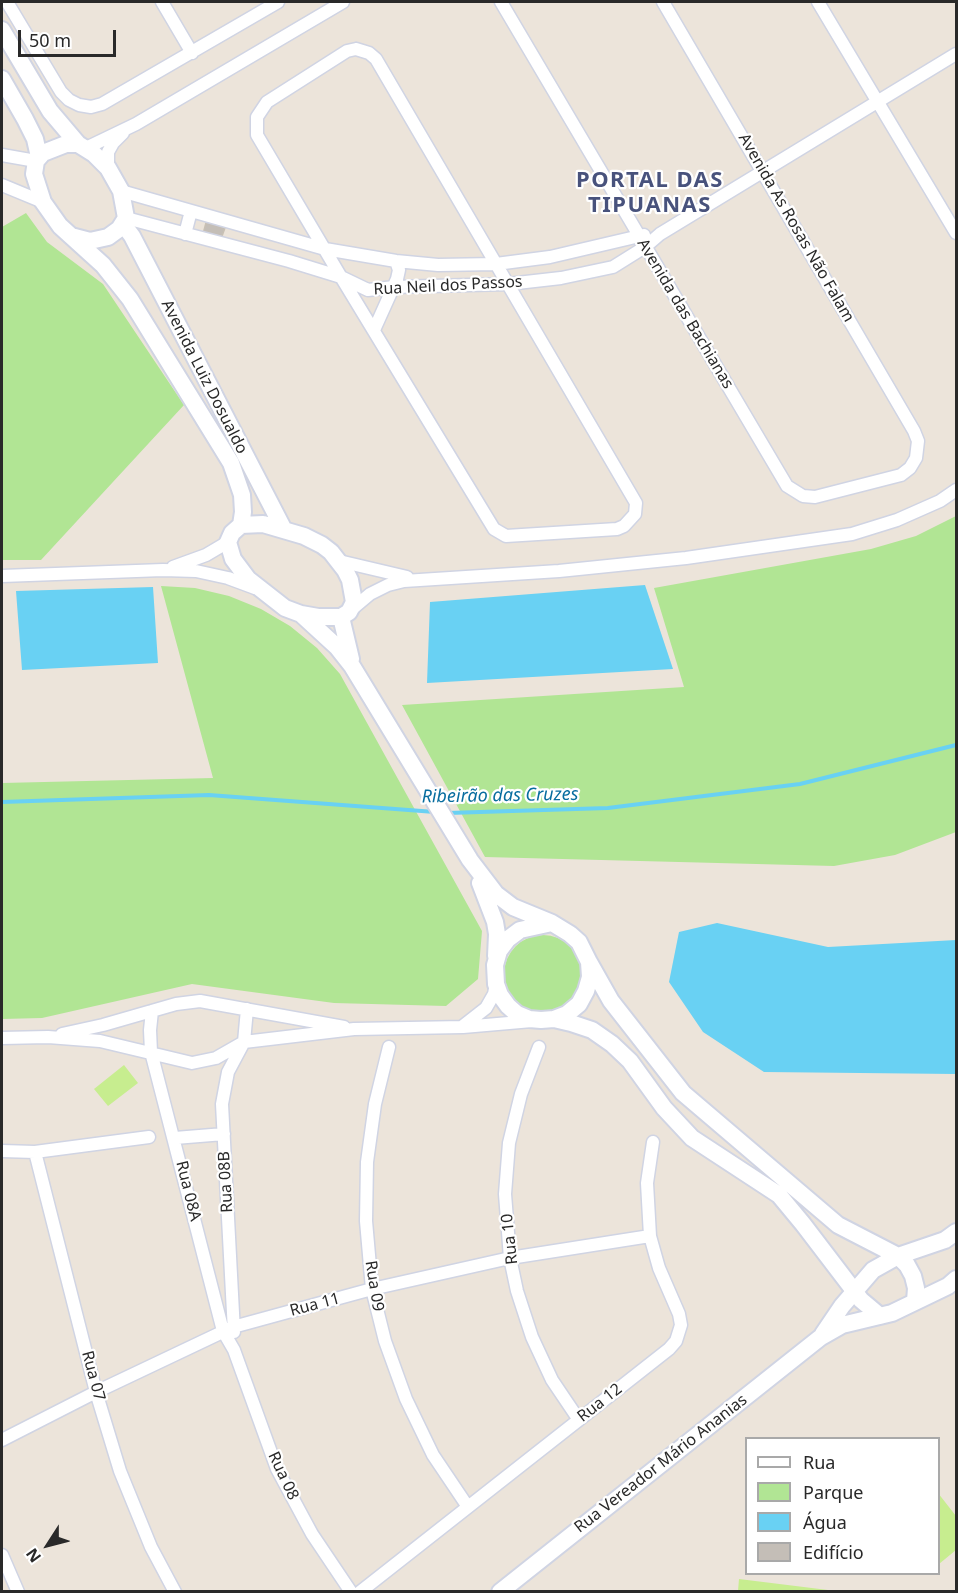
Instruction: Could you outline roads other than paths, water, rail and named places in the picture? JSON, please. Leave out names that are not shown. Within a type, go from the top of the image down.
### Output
[{"type":"street","points":[[7,2],[61,92],[69,100],[91,107],[102,104],[278,2]]},
{"type":"street","points":[[162,2],[192,53]]},
{"type":"street","points":[[2,30],[50,111],[82,146],[108,168],[121,191],[124,221],[114,233],[96,241],[71,236],[55,220],[43,202],[34,174],[38,159],[43,153],[66,144],[82,146],[136,124],[343,2]]},
{"type":"street","name":"Avenida das Bachianas","points":[[501,2],[783,481],[792,490],[803,495]]},
{"type":"street","name":"Avenida As Rosas Não Falam","points":[[663,2],[915,430],[918,441],[916,458],[910,468],[901,475],[821,496],[803,495]]},
{"type":"street","points":[[818,2],[957,233]]},
{"type":"street","points":[[347,51],[365,51],[376,59],[496,264],[636,503],[636,512],[624,526],[616,529],[506,536],[491,526],[258,135],[257,117],[267,102],[347,51]]},
{"type":"street","name":"Rua Neil dos Passos","points":[[124,221],[289,261],[341,277],[368,290],[394,287],[508,285],[561,278],[613,267],[645,247],[660,234],[957,54]]},
{"type":"street","points":[[2,80],[30,129],[38,159]]},
{"type":"street","points":[[108,168],[108,152],[113,143],[136,124]]},
{"type":"street","points":[[2,155],[38,159]]},
{"type":"street","points":[[2,185],[43,202]]},
{"type":"street","name":"Rua Neil dos Passos","points":[[121,191],[325,249],[396,261],[438,265],[496,264],[550,257],[638,236],[660,234]]},
{"type":"street","points":[[185,234],[191,211]]},
{"type":"street","name":"Avenida Luiz Dosualdo","points":[[124,221],[284,530]]},
{"type":"street","points":[[228,245],[235,223]]},
{"type":"street","name":"Avenida Luiz Dosualdo","points":[[71,236],[103,265],[130,299],[231,463],[242,495],[241,525]]},
{"type":"street","points":[[374,330],[394,287],[399,270],[396,261]]},
{"type":"street","points":[[228,542],[233,558],[248,579],[259,589],[285,608],[318,617],[345,614],[370,594],[388,585],[404,581],[559,571],[686,558],[852,534],[897,520],[940,501],[957,490]]},
{"type":"street","points":[[163,570],[185,564],[228,542],[232,533],[241,525],[263,524],[304,536],[322,545],[345,570],[352,591],[354,602],[345,614],[352,666]]},
{"type":"street","points":[[339,561],[390,574],[426,580]]},
{"type":"street","points":[[2,576],[163,570],[196,572],[228,578],[259,589]]},
{"type":"street","points":[[301,614],[337,647],[352,666],[470,860],[496,894],[513,907],[552,923],[579,942],[611,1001],[683,1093],[838,1225],[898,1256],[907,1264],[916,1288],[915,1300]]},
{"type":"street","points":[[463,1027],[486,1008],[494,994],[496,984],[497,934],[495,922],[470,860]]},
{"type":"street","points":[[495,965],[508,939],[520,930],[552,923]]},
{"type":"street","points":[[2,1038],[48,1037],[100,1041],[192,1063],[216,1058],[244,1042],[354,1029],[463,1027],[547,1020],[567,1014],[579,1004],[590,977],[589,962]]},
{"type":"street","points":[[496,984],[504,1000],[518,1014],[529,1018],[571,1023],[592,1030],[612,1044],[630,1061],[663,1108],[692,1138],[778,1195],[855,1292],[880,1316]]},
{"type":"street","points":[[48,1037],[104,1025],[176,1004],[200,1001],[354,1029]]},
{"type":"street","points":[[244,1042],[247,1009]]},
{"type":"street","name":"Rua 08A","points":[[152,1011],[150,1030],[152,1052],[228,1329]]},
{"type":"street","name":"Rua 08B","points":[[228,1329],[222,1104],[228,1072],[244,1042]]},
{"type":"street","name":"Rua 09","points":[[389,1047],[375,1104],[367,1162],[366,1221],[372,1289],[385,1341],[406,1399],[434,1455],[468,1507]]},
{"type":"street","name":"Rua 10","points":[[539,1047],[520,1094],[509,1143],[505,1194],[510,1258],[517,1291],[532,1336],[552,1380],[579,1420]]},
{"type":"street","points":[[175,1138],[224,1134]]},
{"type":"street","points":[[2,1151],[35,1152],[149,1137]]},
{"type":"street","name":"Rua 12","points":[[360,1592],[669,1349],[678,1336],[681,1325],[679,1314],[659,1268],[650,1236],[647,1183],[653,1142]]},
{"type":"street","name":"Rua 07","points":[[35,1152],[96,1392],[120,1471],[151,1547],[175,1592]]},
{"type":"street","points":[[855,1292],[873,1270],[898,1256],[945,1240],[957,1232]]},
{"type":"street","name":"Rua 11","points":[[2,1440],[228,1329],[372,1289],[510,1258],[650,1236]]},
{"type":"street","name":"Rua Vereador Mário Ananias","points":[[500,1592],[821,1337],[842,1325],[904,1308],[915,1300],[948,1286],[957,1279]]},
{"type":"street","name":"Rua Vereador Mário Ananias","points":[[821,1337],[842,1306],[855,1292]]},
{"type":"street","name":"Rua 08","points":[[228,1329],[277,1469],[312,1534],[351,1592]]},
{"type":"street","points":[[2,1555],[18,1592]]},
{"type":"water","points":[[645,585],[673,669],[427,683],[430,602]]},
{"type":"water","points":[[153,587],[158,663],[22,670],[16,591]]},
{"type":"water","points":[[717,923],[828,947],[956,940],[956,1074],[764,1072],[703,1032],[669,982],[679,932]]},
{"type":"waterway","name":"Ribeirão das Cruzes","points":[[448,813],[608,808],[800,784],[956,745]]},
{"type":"waterway","name":"Ribeirão das Cruzes","points":[[2,802],[209,795],[435,812]]},
{"type":"district","name":"PORTAL DAS TIPUANAS","points":[[650,194]]}]
